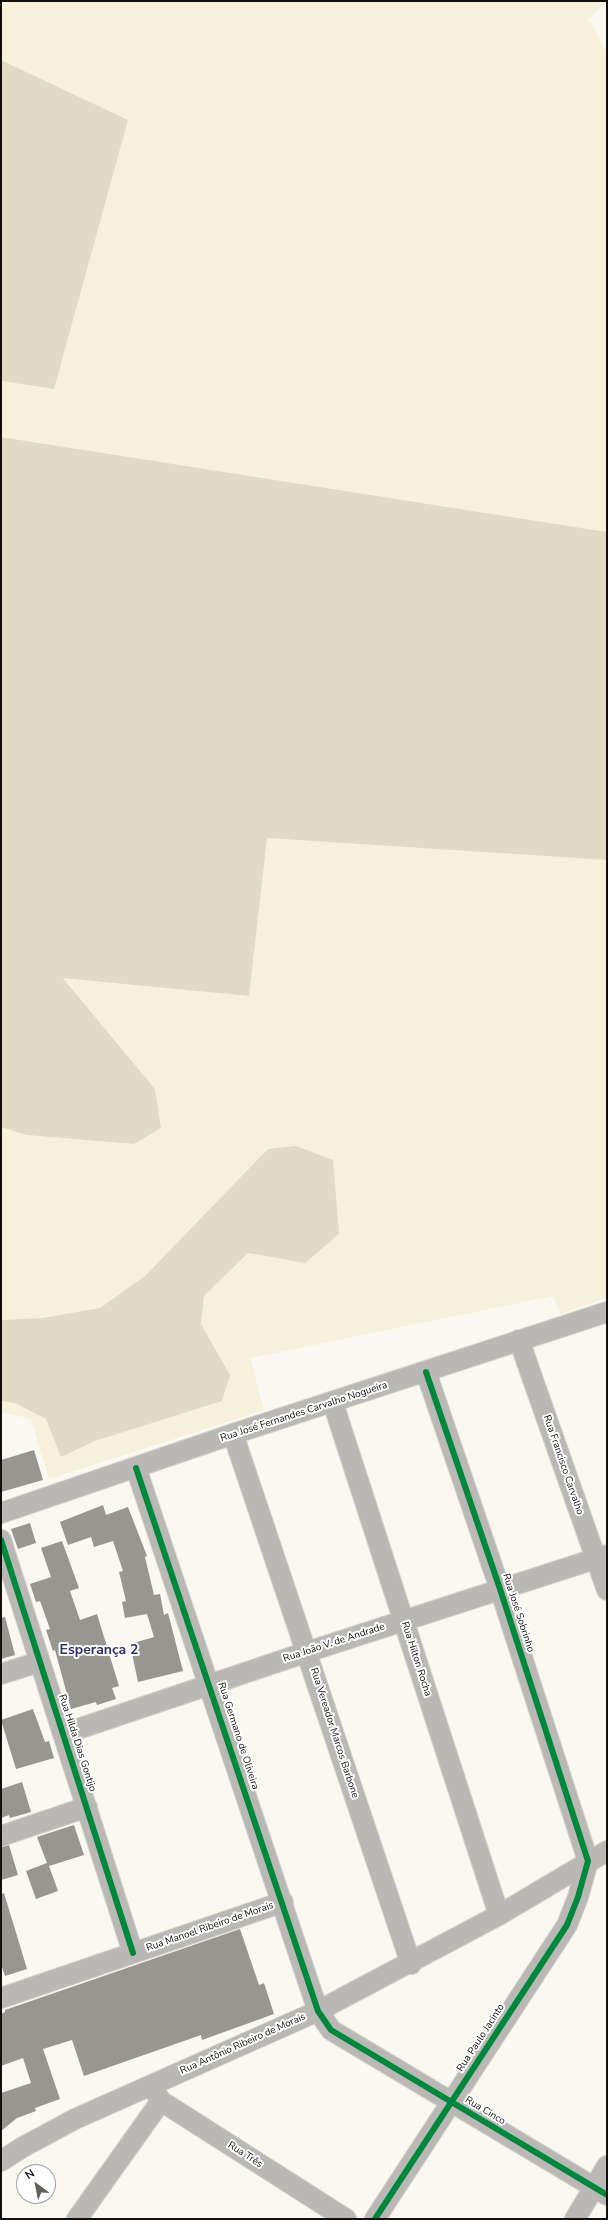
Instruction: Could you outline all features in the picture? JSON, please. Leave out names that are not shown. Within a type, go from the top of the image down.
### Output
[{"type":"street","name":"Rua José Fernandes Carvalho Nogueira","points":[[1,1513],[233,1434],[333,1403],[607,1312]]},
{"type":"street","name":"Rua Francisco Carvalho","points":[[520,1340],[602,1556],[607,1590]]},
{"type":"street","name":"Rua José Sobrinho","points":[[426,1372],[500,1590],[588,1861]]},
{"type":"street","name":"Rua Hilton Rocha","points":[[333,1403],[499,1915]]},
{"type":"street","name":"Rua Vereador Marcos Barbone","points":[[233,1434],[410,1964]]},
{"type":"street","name":"Rua Germano de Oliveira","points":[[136,1468],[210,1684],[318,2011]]},
{"type":"street","name":"Rua Hilda Dias Gontijo","points":[[1,1540],[133,1953]]},
{"type":"street","name":"Rua João V. de Andrade","points":[[63,1734],[210,1684],[602,1556]]},
{"type":"street","points":[[1,1674],[39,1662]]},
{"type":"street","points":[[1,1836],[87,1807]]},
{"type":"street","name":"Rua Antônio Ribeiro de Morais","points":[[1,2161],[75,2119],[318,2011],[410,1964],[499,1915],[607,1851]]},
{"type":"street","name":"Rua Paulo Jacinto","points":[[375,2219],[567,1925],[578,1897],[588,1861]]},
{"type":"street","name":"Rua Manoel Ribeiro de Morais","points":[[1,1998],[283,1902]]},
{"type":"street","name":"Rua Cinco","points":[[318,2011],[331,2030],[600,2191]]},
{"type":"street","name":"Rua Três","points":[[151,2085],[161,2101],[346,2219]]},
{"type":"street","points":[[77,2219],[161,2101]]},
{"type":"street","points":[[575,2219],[600,2191],[607,2166]]},
{"type":"shaded area","points":[[1,1],[606,1],[589,19],[607,53],[607,532],[1,437],[1,381],[53,389],[128,120],[1,60]]},
{"type":"shaded area","points":[[1,60],[128,120],[54,389],[1,381]]},
{"type":"shaded area","points":[[1,437],[607,532],[607,860],[267,838],[249,996],[63,978],[155,1089],[161,1128],[134,1144],[26,1135],[1,1127]]},
{"type":"shaded area","points":[[266,838],[607,860],[607,1298],[561,1314],[553,1296],[250,1358],[264,1410],[49,1479],[31,1419],[1,1412],[1,1401],[15,1403],[46,1419],[61,1456],[230,1375],[201,1324],[204,1295],[248,1253],[305,1263],[333,1160],[145,1276],[100,1308],[42,1318],[1,1320],[1,1127],[26,1135],[134,1144],[155,1089],[63,977],[249,996]]},
{"type":"shaded area","points":[[296,1146],[333,1160],[339,1234],[305,1263],[248,1253],[204,1296],[201,1324],[230,1375],[222,1401],[95,1441],[61,1457],[46,1419],[15,1403],[1,1401],[1,1320],[42,1318],[100,1308],[145,1276],[268,1149]]},
{"type":"building","points":[[34,1450],[43,1480],[1,1492],[1,1460]]},
{"type":"building","points":[[103,1505],[106,1515],[128,1507],[147,1556],[145,1557],[154,1595],[160,1594],[164,1615],[168,1613],[183,1671],[138,1682],[130,1644],[154,1637],[147,1614],[125,1618],[122,1602],[126,1601],[119,1572],[123,1571],[113,1541],[94,1547],[91,1537],[68,1545],[60,1522]]},
{"type":"building","points":[[30,1523],[36,1543],[18,1549],[11,1529]]},
{"type":"building","points":[[62,1541],[79,1588],[70,1591],[80,1620],[97,1614],[119,1686],[112,1688],[116,1699],[97,1705],[96,1702],[71,1709],[55,1650],[53,1651],[46,1630],[50,1629],[40,1601],[36,1602],[30,1584],[51,1577],[41,1548]]},
{"type":"building","points":[[5,1617],[15,1655],[1,1659],[1,1618]]},
{"type":"building","points":[[33,1709],[45,1742],[49,1741],[54,1758],[16,1769],[1,1720]]},
{"type":"building","points":[[22,1782],[31,1812],[10,1818],[9,1815],[1,1818],[1,1789]]},
{"type":"building","points":[[74,1825],[84,1855],[49,1866],[58,1891],[36,1899],[26,1871],[47,1863],[37,1837]]},
{"type":"building","points":[[9,1845],[18,1875],[1,1880],[1,1847]]},
{"type":"building","points":[[4,1893],[27,1969],[5,1976],[1,1964],[1,1894]]},
{"type":"building","points":[[240,1929],[259,1985],[264,1983],[274,2014],[202,2040],[201,2035],[84,2076],[72,2040],[43,2049],[60,2099],[35,2108],[36,2111],[17,2118],[1,2131],[1,2093],[31,2083],[23,2058],[1,2066],[1,2014],[5,2012],[5,2010]]},
{"type":"cycle path","points":[[375,2219],[567,1925],[578,1897],[588,1861],[500,1589],[426,1372]]},
{"type":"cycle path","points":[[136,1468],[318,2011],[331,2030],[607,2195]]},
{"type":"cycle path","points":[[1,1540],[133,1953]]},
{"type":"district","name":"Esperança 2","points":[[99,1651]]}]
